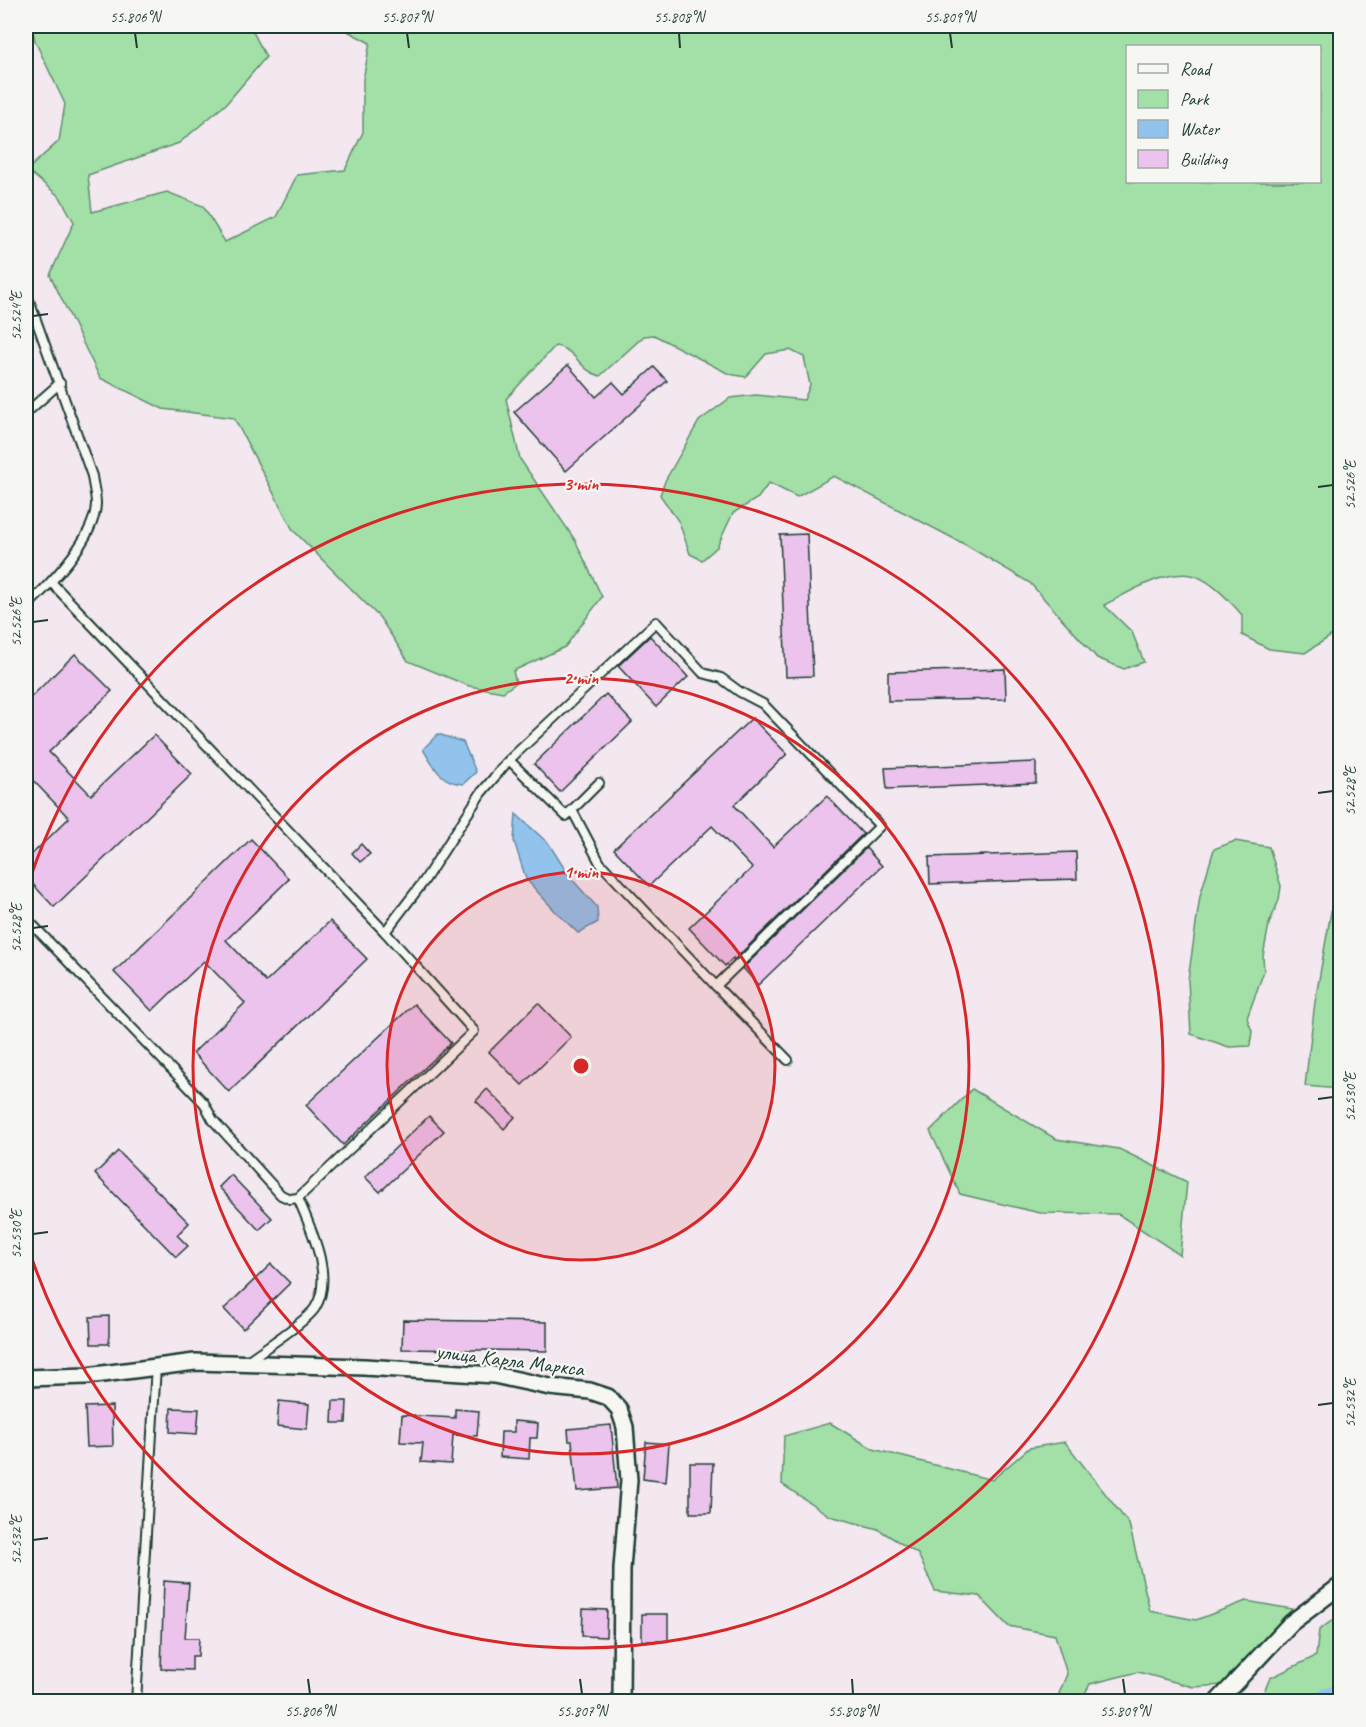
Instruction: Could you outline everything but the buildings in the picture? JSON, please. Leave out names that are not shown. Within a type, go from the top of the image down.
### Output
[{"type":"street","name":"улица Карла Маркса","points":[[26,1378],[87,1376],[195,1362],[364,1367],[494,1375],[550,1387],[590,1391],[608,1397],[619,1408],[625,1427],[629,1480],[622,1569],[621,1701]]},
{"type":"street","points":[[1217,1701],[1292,1623],[1341,1586]]},
{"type":"lane","points":[[26,292],[92,476],[96,505],[90,530],[51,582],[26,607]]},
{"type":"lane","points":[[26,413],[60,382]]},
{"type":"lane","points":[[26,918],[204,1103],[213,1120],[281,1195],[290,1199],[298,1198],[474,1032],[385,932],[51,582]]},
{"type":"lane","points":[[385,932],[424,881],[481,793],[509,760],[656,622],[703,673],[721,678],[740,692],[764,704],[880,826],[716,986]]},
{"type":"lane","points":[[509,760],[566,816],[599,783]]},
{"type":"lane","points":[[572,810],[600,863],[788,1060]]},
{"type":"lane","points":[[243,1364],[304,1318],[314,1309],[321,1295],[322,1278],[318,1248],[298,1198]]},
{"type":"lane","points":[[136,1701],[156,1366]]},
{"type":"green space","points":[[32,26],[250,26],[266,57],[226,104],[179,143],[88,175],[92,212],[167,192],[203,206],[225,242],[276,217],[297,175],[345,170],[363,132],[363,80],[370,43],[338,26],[1340,26],[1340,630],[1305,653],[1269,649],[1242,635],[1242,615],[1226,597],[1198,577],[1180,574],[1158,579],[1104,605],[1132,632],[1144,662],[1124,669],[1097,658],[1030,583],[966,545],[834,476],[797,497],[769,483],[758,498],[733,513],[717,547],[702,560],[690,554],[679,522],[660,495],[665,481],[699,421],[730,398],[756,395],[804,400],[810,385],[804,357],[790,350],[766,354],[746,377],[729,374],[654,335],[644,336],[600,376],[587,369],[563,348],[555,346],[506,399],[520,459],[575,540],[602,597],[565,647],[513,671],[516,683],[503,692],[469,686],[408,661],[380,618],[293,530],[234,418],[163,409],[100,378],[50,275],[74,222],[60,197],[27,170],[59,141],[65,104],[35,41]]},
{"type":"green space","points":[[1235,841],[1269,847],[1281,886],[1279,900],[1269,924],[1263,956],[1264,971],[1247,1018],[1252,1031],[1250,1046],[1229,1047],[1191,1034],[1188,980],[1200,896],[1214,849]]},
{"type":"green space","points":[[1340,861],[1340,1089],[1305,1086],[1315,1002]]},
{"type":"green space","points":[[972,1089],[1056,1139],[1119,1149],[1187,1182],[1180,1255],[1118,1214],[1040,1213],[960,1194],[930,1131]]},
{"type":"green space","points":[[830,1423],[873,1449],[992,1480],[1029,1448],[1065,1442],[1129,1524],[1150,1611],[1196,1620],[1246,1601],[1292,1609],[1224,1685],[1193,1687],[1138,1672],[1090,1684],[1081,1701],[1056,1701],[1067,1674],[1055,1635],[1008,1626],[979,1596],[935,1591],[918,1554],[878,1529],[830,1516],[782,1484],[784,1436]]},
{"type":"green space","points":[[1340,1615],[1340,1698],[1328,1702],[1260,1701],[1270,1678],[1316,1656],[1319,1630]]},
{"type":"water","points":[[438,734],[463,742],[476,772],[463,784],[443,777],[423,749]]},
{"type":"water","points":[[516,814],[549,844],[569,876],[597,907],[598,922],[578,933],[526,879],[514,841]]},
{"type":"waterway","points":[[1328,1702],[1340,1698]]}]
